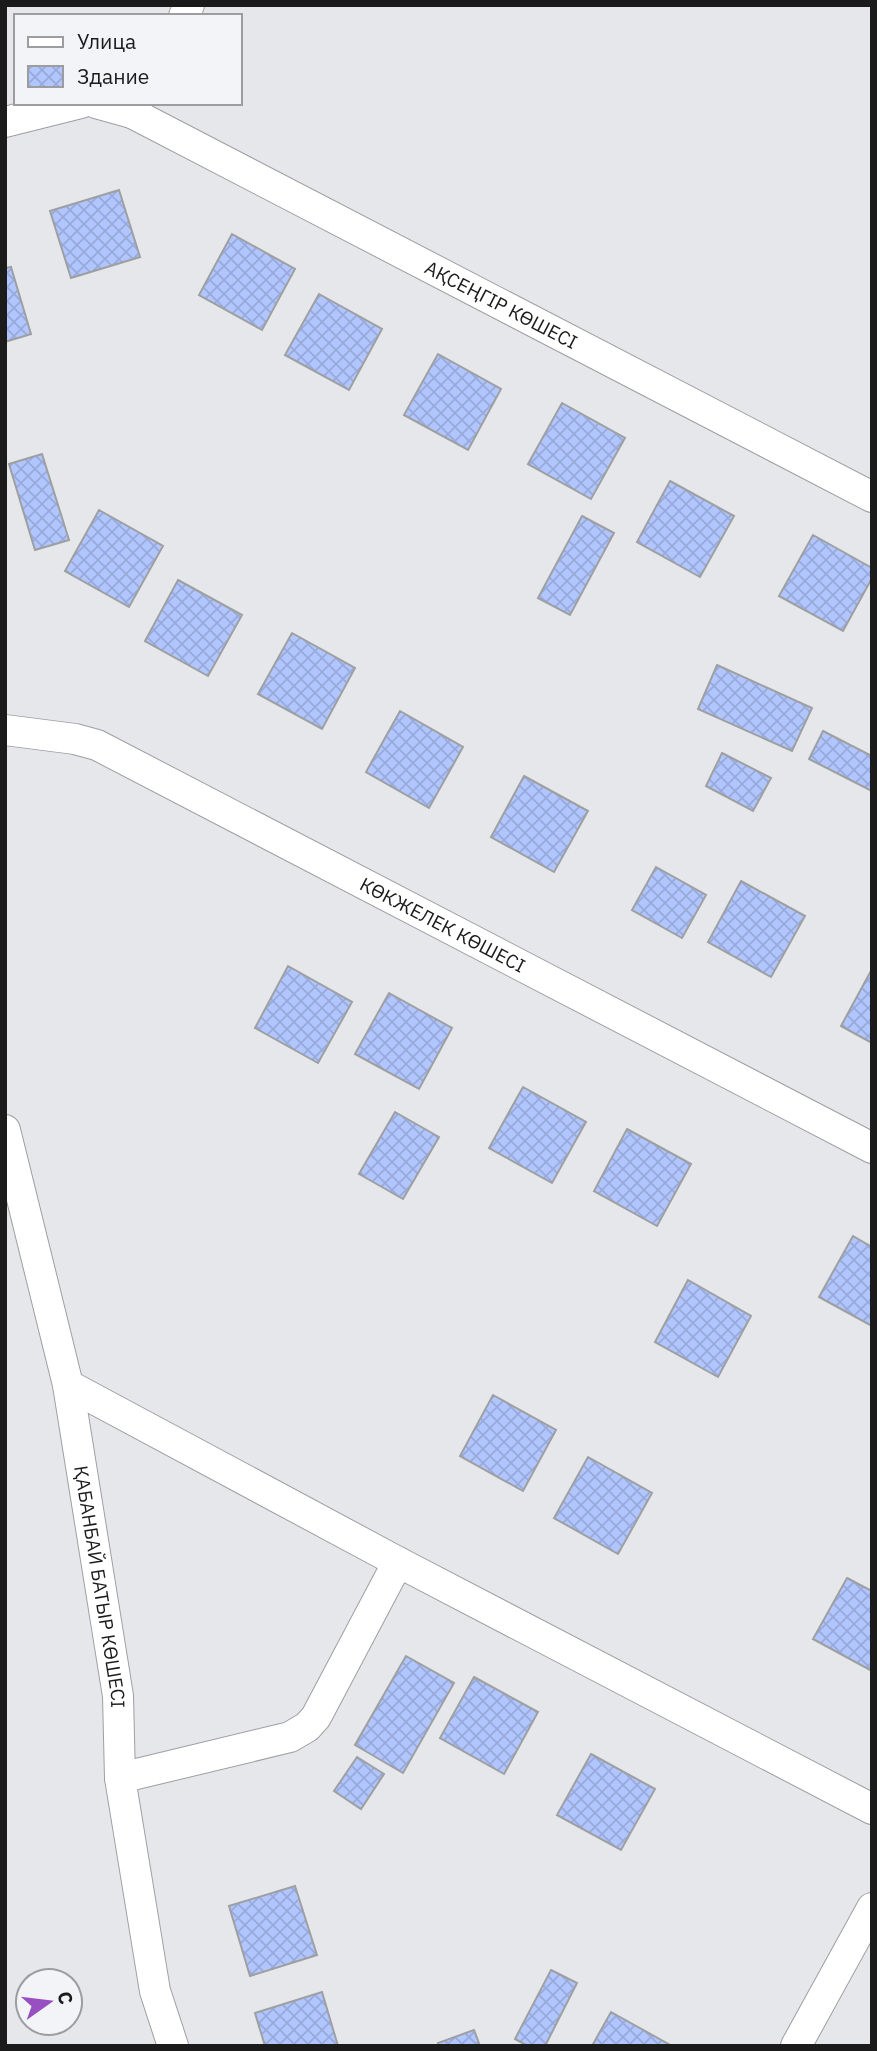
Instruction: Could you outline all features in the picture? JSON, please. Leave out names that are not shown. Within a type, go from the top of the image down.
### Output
[{"type":"street","points":[[5,122],[73,105]]},
{"type":"street","name":"АҚСЕҢГІР КӨШЕСІ","points":[[111,105],[134,108],[872,497]]},
{"type":"street","name":"КӨКЖЕЛЕК КӨШЕСІ","points":[[5,730],[75,739],[97,745],[872,1148]]},
{"type":"street","name":"ҚАБАНБАЙ БАТЫР КӨШЕСІ","points":[[5,1130],[68,1385],[118,1696],[120,1778],[155,1991],[173,2046]]},
{"type":"street","points":[[68,1385],[398,1562],[872,1809]]},
{"type":"street","points":[[120,1778],[290,1737],[307,1727],[316,1717],[398,1562]]},
{"type":"street","points":[[796,2046],[872,1908]]},
{"type":"building","points":[[119,190],[140,257],[71,278],[50,211]]},
{"type":"building","points":[[232,234],[295,269],[262,330],[199,295]]},
{"type":"building","points":[[11,267],[31,334],[5,342],[5,268]]},
{"type":"building","points":[[319,294],[382,329],[349,390],[285,355]]},
{"type":"building","points":[[438,354],[501,389],[468,450],[404,415]]},
{"type":"building","points":[[562,403],[625,438],[591,499],[528,464]]},
{"type":"building","points":[[42,454],[69,540],[35,550],[9,464]]},
{"type":"building","points":[[670,481],[734,516],[700,577],[637,542]]},
{"type":"building","points":[[99,510],[163,546],[129,607],[65,571]]},
{"type":"building","points":[[582,516],[614,533],[570,615],[538,598]]},
{"type":"building","points":[[813,535],[872,568],[872,578],[843,631],[779,596]]},
{"type":"building","points":[[178,580],[242,615],[208,676],[145,641]]},
{"type":"building","points":[[292,633],[355,668],[322,729],[258,694]]},
{"type":"building","points":[[717,665],[812,708],[792,751],[698,709]]},
{"type":"building","points":[[400,711],[463,747],[429,808],[366,772]]},
{"type":"building","points":[[823,731],[872,756],[872,791],[809,759]]},
{"type":"building","points":[[722,753],[771,778],[753,811],[706,786]]},
{"type":"building","points":[[524,776],[588,811],[554,872],[491,837]]},
{"type":"building","points":[[656,867],[706,895],[682,938],[632,910]]},
{"type":"building","points":[[741,881],[805,916],[771,977],[708,942]]},
{"type":"building","points":[[288,966],[352,1002],[318,1063],[255,1028]]},
{"type":"building","points":[[872,969],[872,1043],[841,1026]]},
{"type":"building","points":[[389,993],[452,1028],[419,1089],[355,1054]]},
{"type":"building","points":[[523,1087],[586,1122],[552,1183],[489,1148]]},
{"type":"building","points":[[395,1112],[439,1137],[403,1199],[359,1174]]},
{"type":"building","points":[[627,1129],[691,1164],[657,1226],[594,1191]]},
{"type":"building","points":[[853,1236],[872,1247],[872,1326],[819,1297]]},
{"type":"building","points":[[688,1280],[751,1316],[718,1377],[655,1342]]},
{"type":"building","points":[[493,1395],[556,1430],[523,1491],[460,1456]]},
{"type":"building","points":[[588,1457],[652,1493],[618,1554],[554,1518]]},
{"type":"building","points":[[847,1578],[872,1591],[872,1671],[813,1639]]},
{"type":"building","points":[[406,1656],[454,1683],[403,1773],[355,1745]]},
{"type":"building","points":[[474,1677],[538,1712],[504,1774],[440,1738]]},
{"type":"building","points":[[591,1754],[655,1789],[621,1850],[557,1815]]},
{"type":"building","points":[[357,1757],[384,1774],[361,1809],[334,1791]]},
{"type":"building","points":[[295,1886],[317,1955],[250,1976],[229,1906]]},
{"type":"building","points":[[551,1970],[577,1983],[545,2046],[528,2046],[515,2039]]},
{"type":"building","points":[[322,1992],[338,2046],[265,2046],[255,2013]]},
{"type":"building","points":[[611,2012],[672,2046],[592,2046]]},
{"type":"building","points":[[474,2030],[480,2046],[439,2046],[438,2043]]}]
